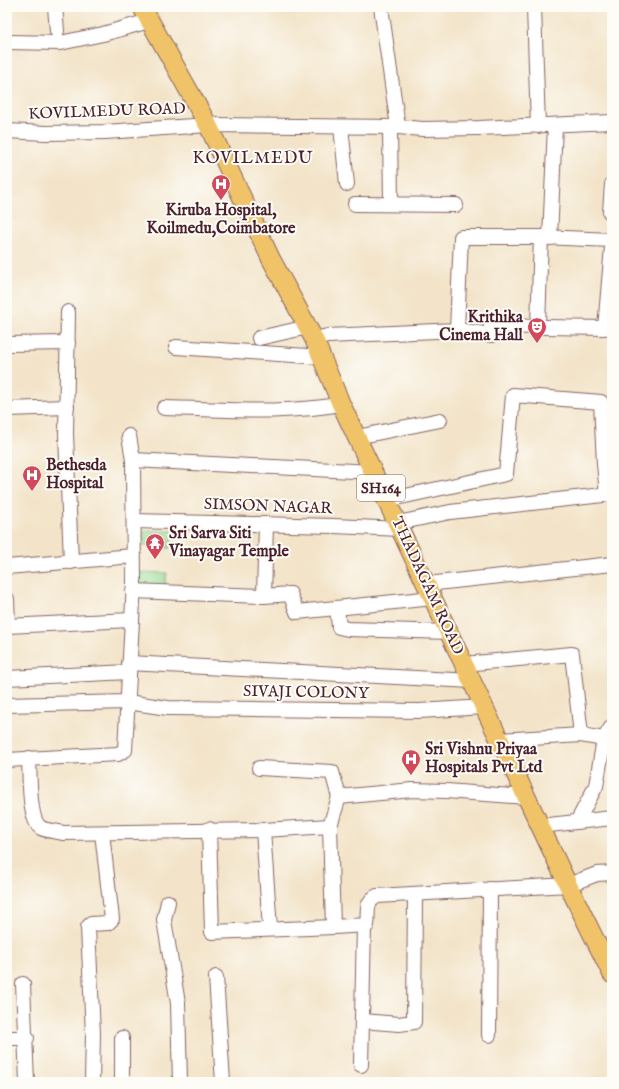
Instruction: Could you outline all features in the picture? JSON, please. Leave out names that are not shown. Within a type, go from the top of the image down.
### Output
[{"type":"main road","name":"THADAGAM ROAD","points":[[146,14],[208,125],[271,259],[311,333],[341,404],[400,526],[526,797],[568,885],[608,957],[612,974]]},
{"type":"street","points":[[55,7],[57,31]]},
{"type":"street","points":[[381,7],[394,127],[391,204]]},
{"type":"street","points":[[534,7],[538,126]]},
{"type":"street","points":[[7,42],[60,43],[103,34],[146,14]]},
{"type":"street","name":"KOVILMEDU ROAD","points":[[7,131],[46,133],[105,132],[208,125],[394,127],[423,129],[538,126],[612,122]]},
{"type":"street","points":[[538,326],[554,125]]},
{"type":"street","points":[[341,127],[347,184]]},
{"type":"street","points":[[610,212],[612,184]]},
{"type":"street","points":[[355,204],[456,205]]},
{"type":"street","points":[[456,330],[460,237],[546,237],[612,240]]},
{"type":"street","points":[[259,338],[311,333],[328,336],[456,330],[491,335],[491,326],[605,328],[612,247]]},
{"type":"street","points":[[68,312],[66,434],[71,562]]},
{"type":"street","points":[[7,344],[68,343]]},
{"type":"street","points":[[176,347],[322,357]]},
{"type":"street","points":[[387,500],[506,474],[513,395],[607,401],[604,464],[610,494]]},
{"type":"street","points":[[164,408],[320,408],[341,404]]},
{"type":"street","points":[[7,409],[67,408]]},
{"type":"street","points":[[357,437],[440,420]]},
{"type":"street","points":[[7,760],[118,754],[125,750],[133,592],[134,521],[132,460],[129,436]]},
{"type":"street","points":[[132,460],[374,472]]},
{"type":"street","name":"SIMSON NAGAR","points":[[134,521],[400,526],[450,512],[610,494]]},
{"type":"street","points":[[264,596],[266,524]]},
{"type":"street","points":[[7,568],[133,556]]},
{"type":"street","points":[[133,592],[264,596],[290,594],[297,612],[337,608],[430,591],[612,564]]},
{"type":"street","points":[[7,599],[8,626],[131,620]]},
{"type":"street","points":[[337,608],[339,627],[348,629],[449,632]]},
{"type":"street","points":[[464,664],[572,654],[581,735]]},
{"type":"street","name":"SIVAJI COLONY","points":[[7,678],[129,667],[472,681]]},
{"type":"street","name":"SIVAJI COLONY","points":[[7,705],[127,702],[168,708],[419,711],[484,707]]},
{"type":"street","points":[[577,822],[596,786],[604,739],[612,726]]},
{"type":"street","points":[[500,740],[581,735],[604,739]]},
{"type":"street","points":[[29,758],[31,801],[35,821],[41,828],[63,832],[102,833],[209,829],[263,830],[330,826]]},
{"type":"street","points":[[260,768],[332,772],[339,797],[330,826],[334,927]]},
{"type":"street","points":[[339,797],[419,790],[526,797]]},
{"type":"street","points":[[540,826],[612,818]]},
{"type":"street","points":[[209,829],[212,932],[364,926]]},
{"type":"street","points":[[263,830],[270,930]]},
{"type":"street","points":[[92,1082],[93,1034],[88,927],[91,924],[108,923],[112,920],[102,833]]},
{"type":"street","points":[[361,1065],[364,926],[367,923],[367,906],[371,899],[377,896],[568,885],[598,874],[612,873]]},
{"type":"street","points":[[489,1036],[490,889]]},
{"type":"street","points":[[362,1021],[399,1024],[414,1022],[416,894]]},
{"type":"street","points":[[168,902],[164,920],[178,1003],[180,1082]]},
{"type":"street","points":[[216,977],[223,1082]]},
{"type":"street","points":[[23,984],[27,1082]]},
{"type":"street","points":[[7,1038],[26,1038]]},
{"type":"street","points":[[122,1038],[122,1082]]},
{"type":"green space","points":[[144,531],[174,531],[170,548],[143,546]]},
{"type":"green space","points":[[139,572],[167,573],[164,590],[137,589]]},
{"type":"place","name":"Kiruba Hospital, Koilmedu,Coimbatore","points":[[221,201]]},
{"type":"place","name":"Krithika Cinema Hall","points":[[537,344]]},
{"type":"place","name":"Bethesda Hospital","points":[[32,492]]},
{"type":"place","name":"Sri Sarva Siti Vinayagar Temple","points":[[155,560]]},
{"type":"place","name":"Sri Vishnu Priyaa Hospitals Pvt Ltd","points":[[411,776]]},
{"type":"district","name":"KOVILMEDU","points":[[253,158]]}]
